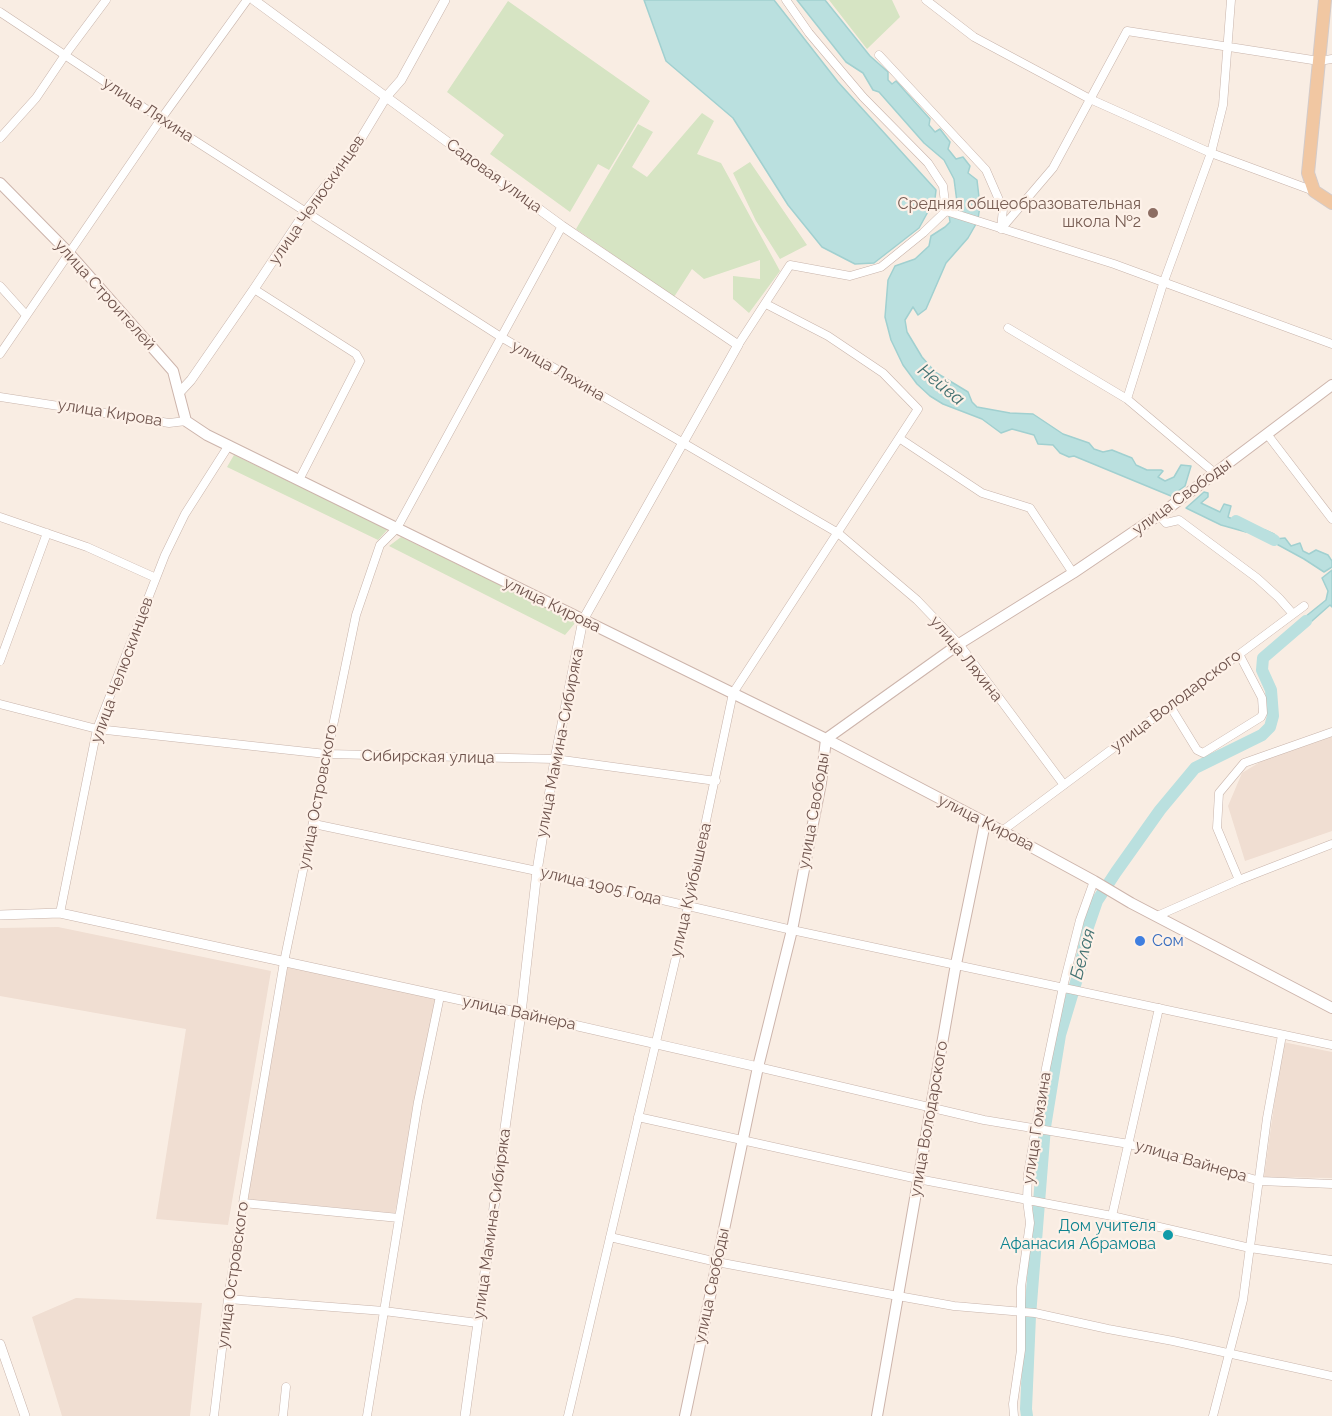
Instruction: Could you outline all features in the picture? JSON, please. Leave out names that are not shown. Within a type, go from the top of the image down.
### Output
[{"type":"main road","points":[[1325,0],[1308,173],[1314,191],[1332,203]]},
{"type":"main road","name":"улица Строителей","points":[[0,183],[68,252],[173,372],[186,421]]},
{"type":"main road","name":"улица Свободы","points":[[684,1416],[758,1067],[792,930],[821,783],[826,739],[959,644],[1073,573],[1162,513],[1332,385]]},
{"type":"main road","name":"улица Кирова","points":[[186,421],[207,435],[826,739],[1002,831],[1157,916]]},
{"type":"main road","name":"улица Володарского","points":[[876,1416],[956,964],[985,823]]},
{"type":"main road","points":[[1157,916],[1332,1008]]},
{"type":"street","points":[[0,138],[36,98],[106,0]]},
{"type":"street","points":[[0,354],[68,252],[247,0]]},
{"type":"street","name":"Садовая улица","points":[[254,0],[562,226],[738,345]]},
{"type":"street","name":"улица Челюскинцев","points":[[179,393],[191,380],[254,290],[306,211],[354,150],[386,97],[401,80],[445,0]]},
{"type":"street","points":[[786,0],[809,33],[863,97],[928,163],[943,186],[946,211],[1114,264],[1163,284],[1332,344]]},
{"type":"street","points":[[926,0],[974,38],[1090,99],[1211,153],[1314,191]]},
{"type":"street","points":[[1127,399],[1163,284],[1211,153],[1223,105],[1231,0]]},
{"type":"street","name":"улица Ляхина","points":[[0,12],[161,119],[501,337],[838,533],[917,600],[959,644],[1064,785]]},
{"type":"street","points":[[1001,229],[1053,168],[1127,31],[1319,61],[1332,59]]},
{"type":"street","points":[[879,55],[987,170],[1003,209],[1001,229]]},
{"type":"street","name":"улица Мамина-Сибиряка","points":[[465,1416],[521,1013],[537,871],[555,759],[584,620],[738,345],[790,265],[850,276],[881,267],[946,211]]},
{"type":"street","name":"улица Островского","points":[[214,1416],[228,1299],[284,962],[356,615],[380,544],[397,528],[562,226]]},
{"type":"street","points":[[0,286],[26,315]]},
{"type":"street","points":[[254,290],[356,354],[360,361],[299,480]]},
{"type":"street","name":"улица Куйбышева","points":[[568,1416],[688,906],[733,693],[918,409],[883,373],[828,336],[766,304]]},
{"type":"street","points":[[1008,328],[1127,399],[1216,474]]},
{"type":"street","name":"улица Кирова","points":[[0,397],[169,423],[186,421]]},
{"type":"street","points":[[1267,434],[1332,519]]},
{"type":"street","points":[[899,438],[982,493],[1030,507],[1073,573]]},
{"type":"street","name":"улица Челюскинцев","points":[[60,913],[97,729],[156,578],[185,514],[229,445]]},
{"type":"street","points":[[1162,513],[1166,523],[1179,520],[1257,578],[1293,614]]},
{"type":"street","points":[[0,517],[87,547],[156,578]]},
{"type":"street","points":[[0,661],[47,533]]},
{"type":"street","name":"улица Володарского","points":[[1002,831],[1304,606]]},
{"type":"street","points":[[1170,706],[1197,750],[1203,753],[1261,717],[1262,698],[1239,654]]},
{"type":"street","name":"Сибирская улица","points":[[0,704],[97,729],[326,754],[555,759],[716,781]]},
{"type":"street","points":[[1239,880],[1217,828],[1219,793],[1244,763],[1332,732]]},
{"type":"street","name":"улица 1905 Года","points":[[314,824],[537,871],[792,930],[1159,1008]]},
{"type":"street","points":[[1157,916],[1239,880],[1332,844]]},
{"type":"street","name":"улица Гомзина","points":[[1014,1416],[1013,1404],[1021,1350],[1021,1287],[1030,1223],[1027,1200],[1028,1174],[1063,987],[1089,878]]},
{"type":"street","name":"улица Вайнера","points":[[0,915],[60,913],[521,1013],[984,1120],[1129,1144],[1260,1181],[1332,1184]]},
{"type":"street","points":[[367,1416],[418,1102],[440,996]]},
{"type":"street","points":[[1112,1216],[1159,1008],[1332,1045]]},
{"type":"street","points":[[1213,1416],[1243,1300],[1267,1118],[1282,1035]]},
{"type":"street","points":[[638,1117],[918,1179],[1112,1216],[1250,1248],[1332,1260]]},
{"type":"street","points":[[243,1203],[399,1218]]},
{"type":"street","points":[[610,1237],[717,1262],[898,1296],[954,1306],[1035,1313],[1228,1352],[1332,1376]]},
{"type":"street","points":[[228,1299],[384,1311],[478,1323]]},
{"type":"street","points":[[0,1344],[25,1416]]},
{"type":"street","points":[[283,1416],[286,1388]]},
{"type":"shaded area","points":[[1332,736],[1332,831],[1245,861],[1228,806],[1242,773],[1265,759]]},
{"type":"shaded area","points":[[58,927],[271,971],[228,1225],[156,1219],[186,1029],[0,996],[0,928]]},
{"type":"shaded area","points":[[286,967],[436,998],[395,1213],[248,1199]]},
{"type":"shaded area","points":[[1283,1042],[1332,1052],[1332,1178],[1264,1177]]},
{"type":"shaded area","points":[[76,1298],[202,1303],[190,1416],[62,1416],[32,1317]]},
{"type":"green space","points":[[829,0],[892,0],[900,17],[867,49]]},
{"type":"green space","points":[[508,1],[650,101],[609,170],[598,164],[570,212],[490,154],[504,135],[447,92]]},
{"type":"green space","points":[[702,113],[714,121],[697,154],[721,163],[780,271],[749,313],[733,299],[733,276],[760,279],[760,260],[704,279],[692,269],[674,297],[576,229],[638,124],[653,132],[632,167],[647,177]]},
{"type":"green space","points":[[750,162],[807,245],[780,259],[756,221],[733,173]]},
{"type":"green space","points":[[234,455],[388,529],[378,540],[227,467]]},
{"type":"green space","points":[[401,537],[576,622],[565,635],[389,546]]},
{"type":"water","points":[[644,0],[774,0],[838,82],[936,190],[935,199],[919,228],[874,263],[855,264],[822,247],[788,205],[733,118],[666,61]]},
{"type":"water","points":[[797,0],[825,0],[870,56],[888,72],[888,80],[892,84],[896,81],[930,119],[929,125],[935,132],[940,129],[950,142],[948,149],[956,159],[963,157],[970,166],[968,173],[977,180],[980,206],[978,219],[954,211],[957,202],[954,179],[944,160],[924,143],[879,92],[873,90],[863,73],[846,62]]},
{"type":"water","points":[[949,215],[976,224],[968,238],[946,263],[926,309],[918,315],[913,307],[905,320],[907,332],[922,357],[935,372],[968,392],[977,407],[1010,413],[1033,414],[1063,434],[1089,443],[1094,449],[1103,452],[1112,450],[1132,458],[1136,465],[1147,470],[1163,471],[1158,477],[1165,481],[1174,477],[1181,465],[1191,466],[1185,486],[1171,496],[1074,456],[1069,457],[1060,453],[1053,445],[1038,444],[1034,435],[1012,429],[1001,433],[982,419],[943,404],[917,384],[903,365],[891,340],[885,317],[888,280],[895,266],[915,259],[929,246],[931,236],[950,222]]},
{"type":"water","points":[[1204,492],[1208,493],[1208,497],[1201,503],[1220,512],[1224,504],[1231,506],[1228,517],[1239,522],[1241,520],[1250,529],[1246,532],[1221,525],[1186,508]]},
{"type":"water","points":[[1265,530],[1274,534],[1275,539],[1285,538],[1291,546],[1300,543],[1303,551],[1309,554],[1316,550],[1328,555],[1332,561],[1332,567],[1324,572],[1260,535]]},
{"type":"water","points":[[1332,570],[1332,607],[1330,605],[1303,629],[1294,631],[1295,625],[1326,600],[1328,591],[1322,578]]},
{"type":"waterway","name":"Нейва","points":[[1236,521],[1274,540]]},
{"type":"waterway","name":"Белая","points":[[1027,1416],[1030,1316],[1045,1127],[1060,1035],[1097,901],[1160,810],[1195,768],[1262,735],[1270,727],[1273,716],[1271,690],[1262,670],[1263,658],[1306,621]]},
{"type":"place","name":"Средняя общеобразовательная школа №2","points":[[1153,213]]},
{"type":"place","name":"Сом","points":[[1140,941]]},
{"type":"place","name":"Дом учителя Афанасия Абрамова","points":[[1168,1235]]}]
